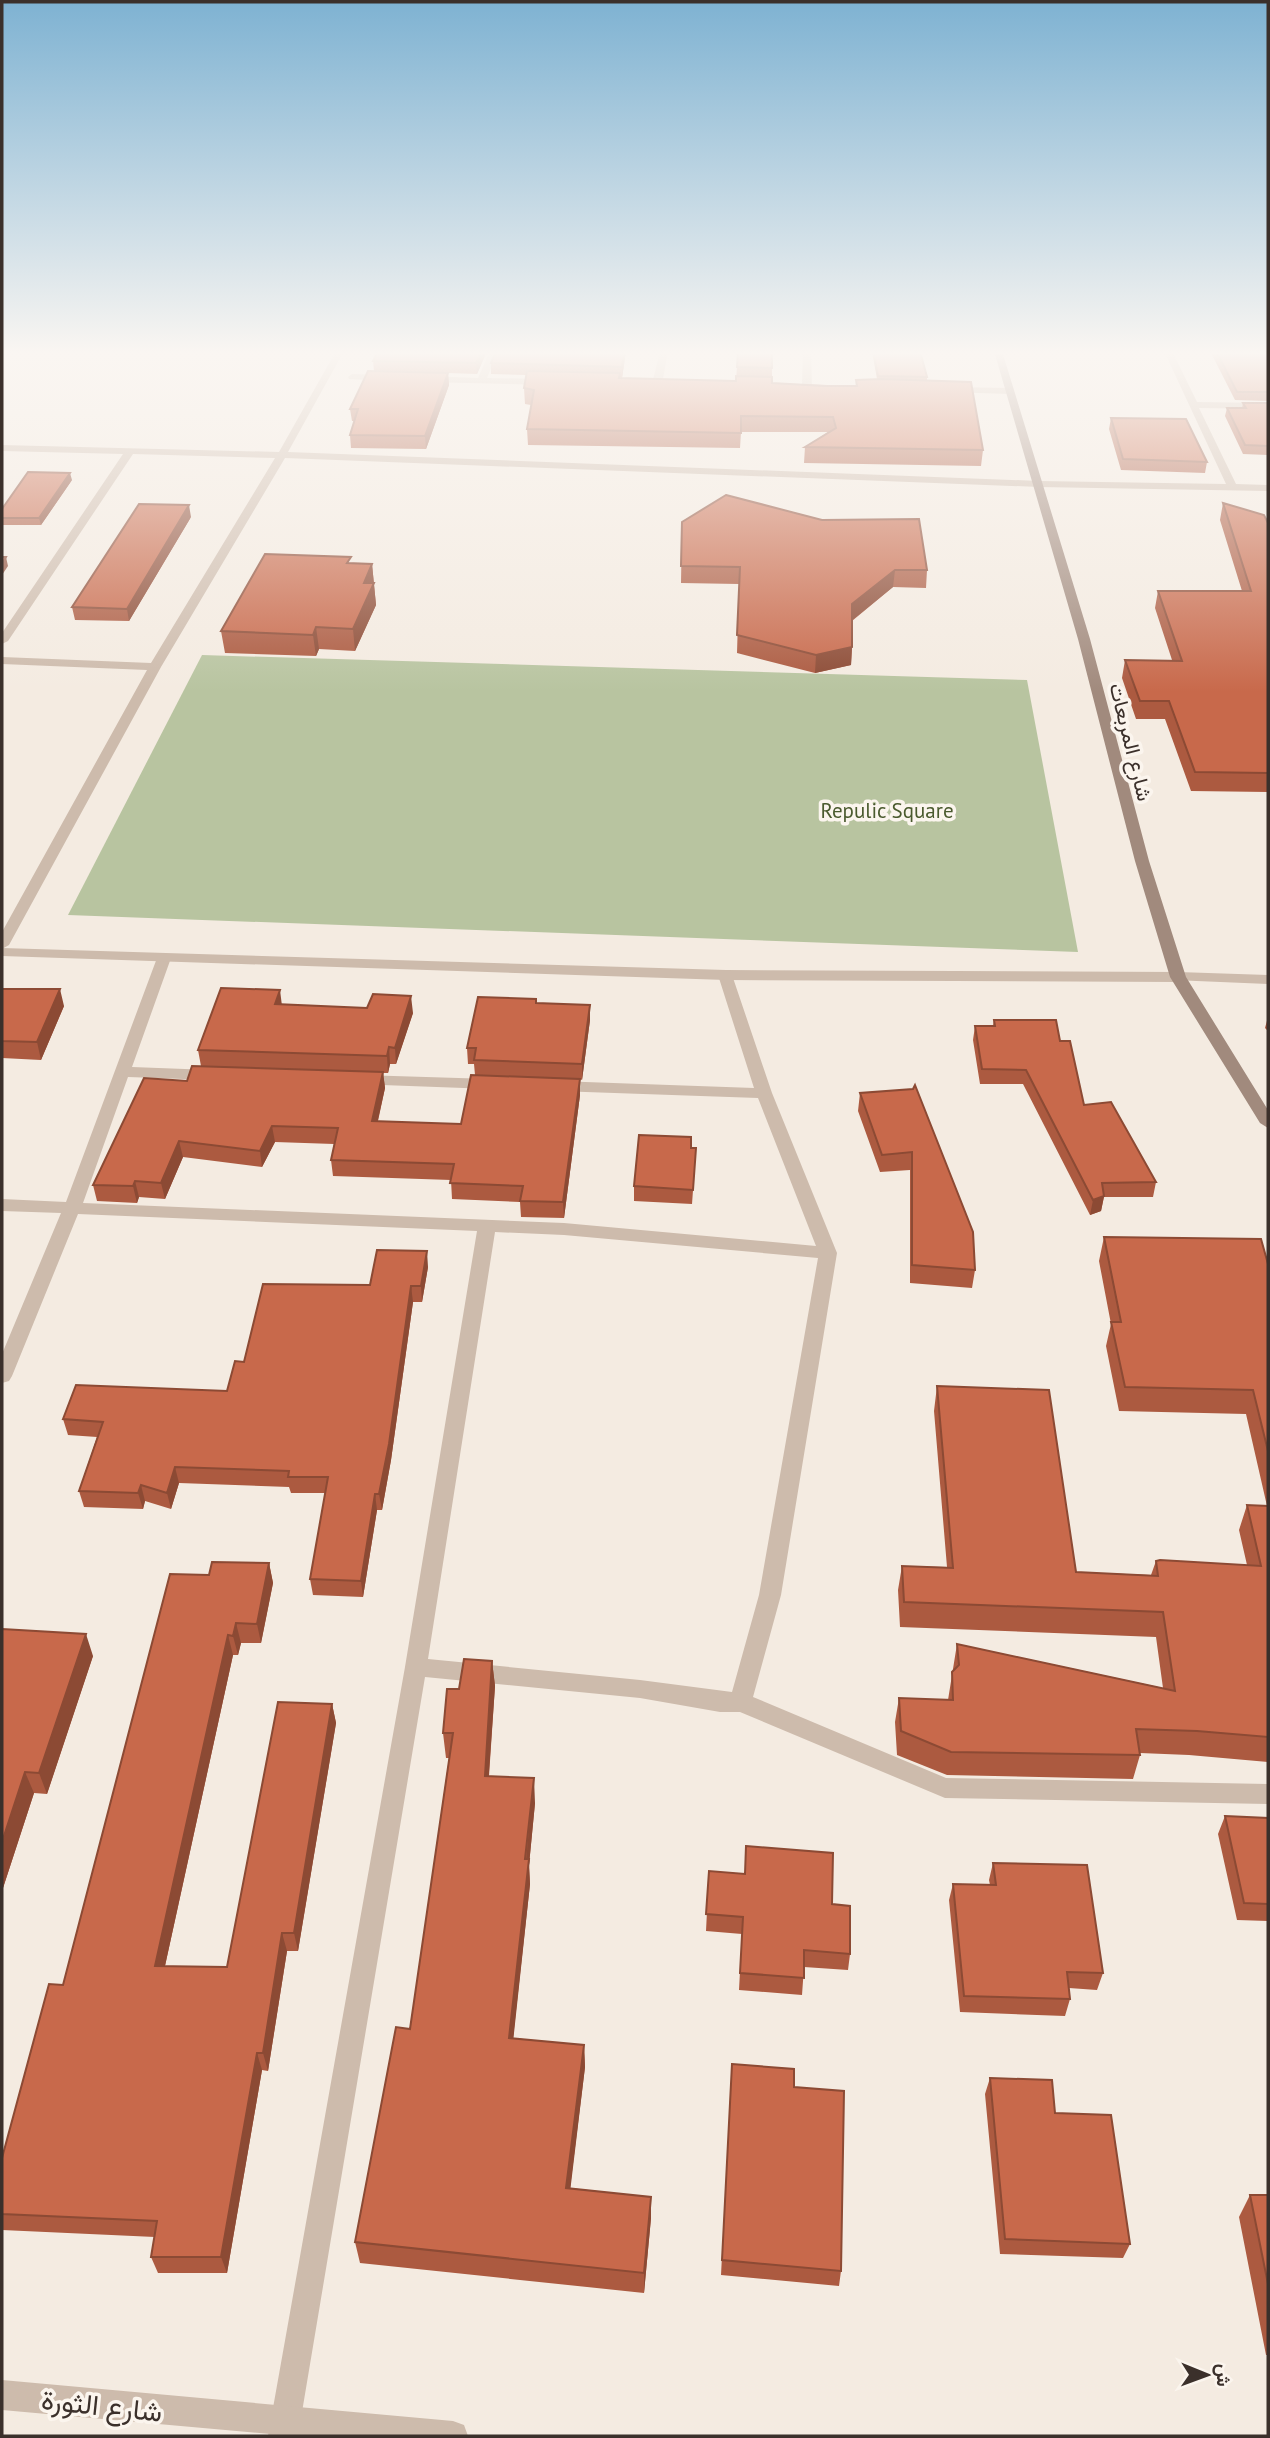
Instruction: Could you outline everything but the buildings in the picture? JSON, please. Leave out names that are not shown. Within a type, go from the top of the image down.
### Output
[{"type":"main road","name":"شارع المربعات","points":[[1034,465],[1084,639],[1142,862],[1178,977],[1268,1123]]},
{"type":"street","points":[[2,641],[121,465]]},
{"type":"street","points":[[2,946],[155,667],[276,465]]},
{"type":"street","points":[[537,465],[1040,484],[1268,488]]},
{"type":"street","points":[[1221,465],[1232,488]]},
{"type":"street","points":[[2,660],[155,667]]},
{"type":"street","points":[[2,952],[726,975],[1178,977],[1268,980]]},
{"type":"street","points":[[2,1376],[72,1208],[164,958]]},
{"type":"street","points":[[726,975],[764,1093],[828,1253],[770,1595],[741,1702]]},
{"type":"street","points":[[121,1072],[232,1075]]},
{"type":"street","points":[[344,1079],[512,1084]]},
{"type":"street","points":[[540,1086],[764,1093]]},
{"type":"street","points":[[2,1205],[565,1229],[828,1253]]},
{"type":"street","points":[[284,2429],[416,1667],[487,1226]]},
{"type":"street","points":[[416,1667],[640,1689],[720,1702],[741,1702],[946,1787],[1268,1794]]},
{"type":"street","name":"شارع الثورة","points":[[2,2395],[284,2429],[453,2436]]},
{"type":"green space","name":"Repulic Square","points":[[202,655],[1027,680],[1078,952],[68,915]]}]
